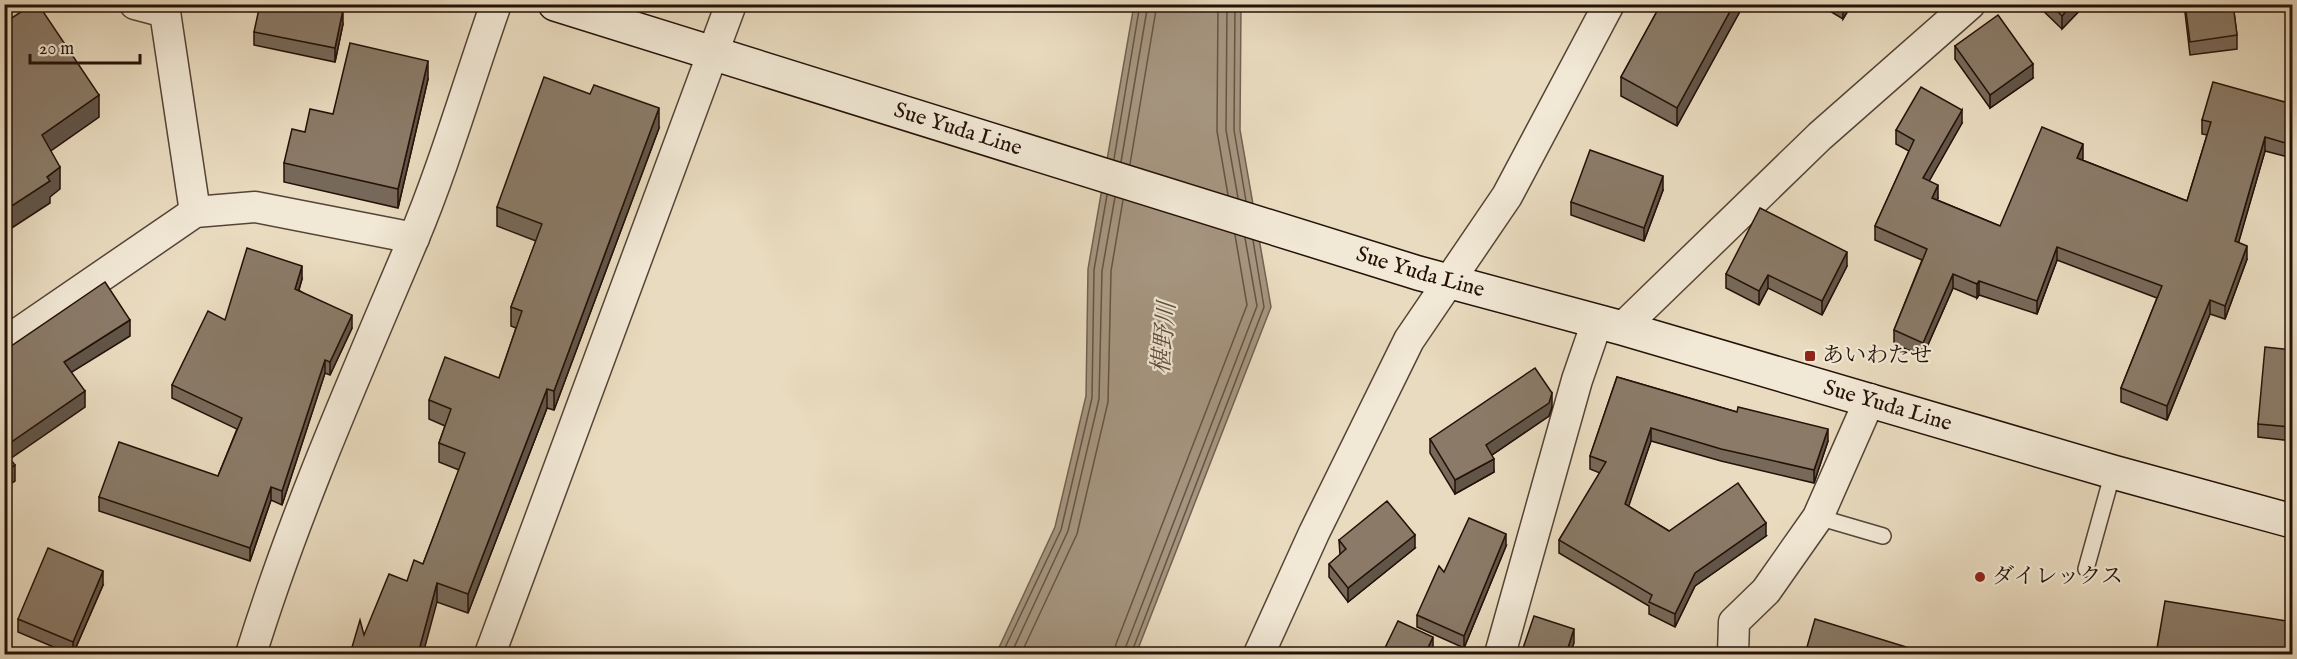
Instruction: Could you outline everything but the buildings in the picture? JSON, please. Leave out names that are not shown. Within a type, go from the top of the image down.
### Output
[{"type":"main road","name":"Sue Yuda Line","points":[[555,4],[1433,277],[1870,399],[2113,472],[2292,521]]},
{"type":"street","points":[[135,4],[165,12],[195,212]]},
{"type":"street","points":[[251,654],[270,592],[323,450],[414,238],[496,4]]},
{"type":"street","points":[[490,654],[731,4]]},
{"type":"street","points":[[1259,654],[1372,412],[1409,340],[1433,277],[1507,196],[1609,4]]},
{"type":"street","points":[[1500,654],[1564,424],[1609,325],[1970,4]]},
{"type":"street","points":[[4,344],[195,212],[255,207],[414,238]]},
{"type":"street","points":[[1733,654],[1734,622],[1766,591],[1818,517],[1870,399]]},
{"type":"lane","points":[[2086,569],[2113,472]]},
{"type":"lane","points":[[1818,517],[1883,536]]},
{"type":"water","name":"椹野川","points":[[1134,5],[1241,5],[1240,130],[1271,307],[1136,654],[996,654],[1055,527],[1086,396],[1088,269]]},
{"type":"place","name":"あいわたせ","points":[[1810,356]]},
{"type":"place","name":"ダイレックス","points":[[1980,577]]}]
